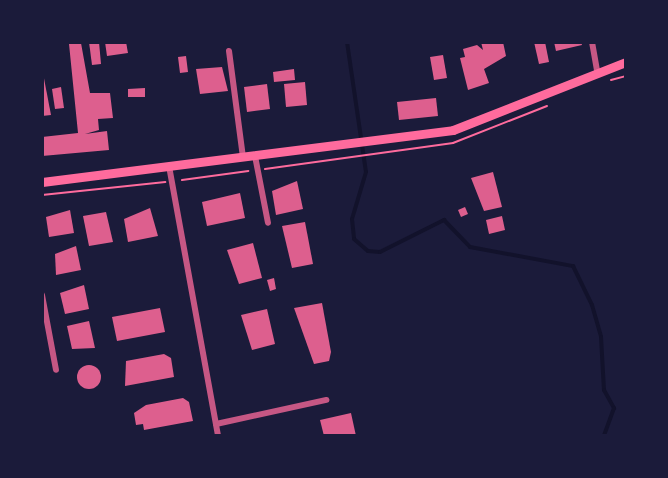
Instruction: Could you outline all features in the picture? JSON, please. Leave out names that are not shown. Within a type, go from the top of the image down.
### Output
[{"type":"main road","points":[[42,182],[345,146],[453,130],[597,71],[626,62]]},
{"type":"street","points":[[592,42],[597,71]]},
{"type":"street","points":[[229,51],[243,158]]},
{"type":"street","points":[[255,156],[268,223]]},
{"type":"street","points":[[170,166],[218,436]]},
{"type":"street","points":[[42,295],[56,370]]},
{"type":"street","points":[[216,424],[326,400]]},
{"type":"path","points":[[349,158],[371,156]]},
{"type":"path","points":[[42,195],[164,182]]},
{"type":"building","points":[[89,42],[99,42],[101,64],[92,65]]},
{"type":"building","points":[[105,42],[126,42],[128,53],[107,56]]},
{"type":"building","points":[[481,42],[503,42],[506,56],[484,69],[489,83],[468,90],[460,58],[465,57],[463,49],[477,45],[483,50]]},
{"type":"building","points":[[534,42],[545,42],[549,62],[539,64]]},
{"type":"building","points":[[554,42],[581,42],[582,45],[556,51]]},
{"type":"building","points":[[81,43],[90,93],[110,93],[113,118],[98,119],[99,130],[85,134],[107,131],[109,150],[42,156],[42,137],[78,133],[69,44]]},
{"type":"building","points":[[443,55],[447,78],[434,80],[430,57]]},
{"type":"building","points":[[186,56],[188,72],[180,73],[178,57]]},
{"type":"building","points":[[222,67],[228,91],[200,94],[196,69]]},
{"type":"building","points":[[42,68],[51,115],[42,116]]},
{"type":"building","points":[[294,69],[295,80],[274,82],[273,72]]},
{"type":"building","points":[[305,82],[307,105],[286,107],[284,84]]},
{"type":"building","points":[[267,84],[270,109],[247,112],[244,87]]},
{"type":"building","points":[[61,87],[64,108],[55,109],[52,89]]},
{"type":"building","points":[[145,88],[145,97],[128,97],[128,89]]},
{"type":"building","points":[[436,98],[438,116],[399,120],[397,102]]},
{"type":"building","points":[[493,172],[502,207],[484,211],[471,178]]},
{"type":"building","points":[[297,181],[303,209],[276,215],[272,191]]},
{"type":"building","points":[[240,193],[245,218],[207,226],[202,202]]},
{"type":"building","points":[[465,207],[468,214],[461,217],[458,210]]},
{"type":"building","points":[[150,208],[158,236],[128,242],[124,219]]},
{"type":"building","points":[[70,210],[74,233],[49,237],[46,217]]},
{"type":"building","points":[[106,212],[113,242],[89,246],[83,216]]},
{"type":"building","points":[[502,216],[505,230],[489,234],[486,220]]},
{"type":"building","points":[[305,222],[313,264],[292,268],[282,226]]},
{"type":"building","points":[[253,243],[262,278],[239,284],[227,250]]},
{"type":"building","points":[[76,246],[81,270],[56,275],[55,254]]},
{"type":"building","points":[[274,278],[276,289],[270,291],[267,280]]},
{"type":"building","points":[[84,285],[89,309],[65,314],[60,293]]},
{"type":"building","points":[[322,303],[331,352],[329,361],[314,364],[294,308]]},
{"type":"building","points":[[160,308],[165,332],[117,341],[112,317]]},
{"type":"building","points":[[267,309],[275,344],[252,350],[241,315]]},
{"type":"building","points":[[89,321],[95,348],[72,349],[67,326]]},
{"type":"building","points":[[164,354],[171,358],[174,377],[125,386],[126,361]]},
{"type":"building","points":[[89,365],[98,368],[101,377],[98,386],[89,389],[80,386],[77,377],[80,368]]},
{"type":"building","points":[[183,398],[189,402],[193,421],[144,430],[143,424],[136,425],[134,413],[146,405]]},
{"type":"building","points":[[351,413],[356,436],[324,436],[320,420]]},
{"type":"waterway","points":[[347,42],[366,172],[352,219],[354,239],[368,251],[380,252],[444,220],[470,247],[573,266],[592,305],[601,337],[604,390],[614,408],[604,436]]}]
